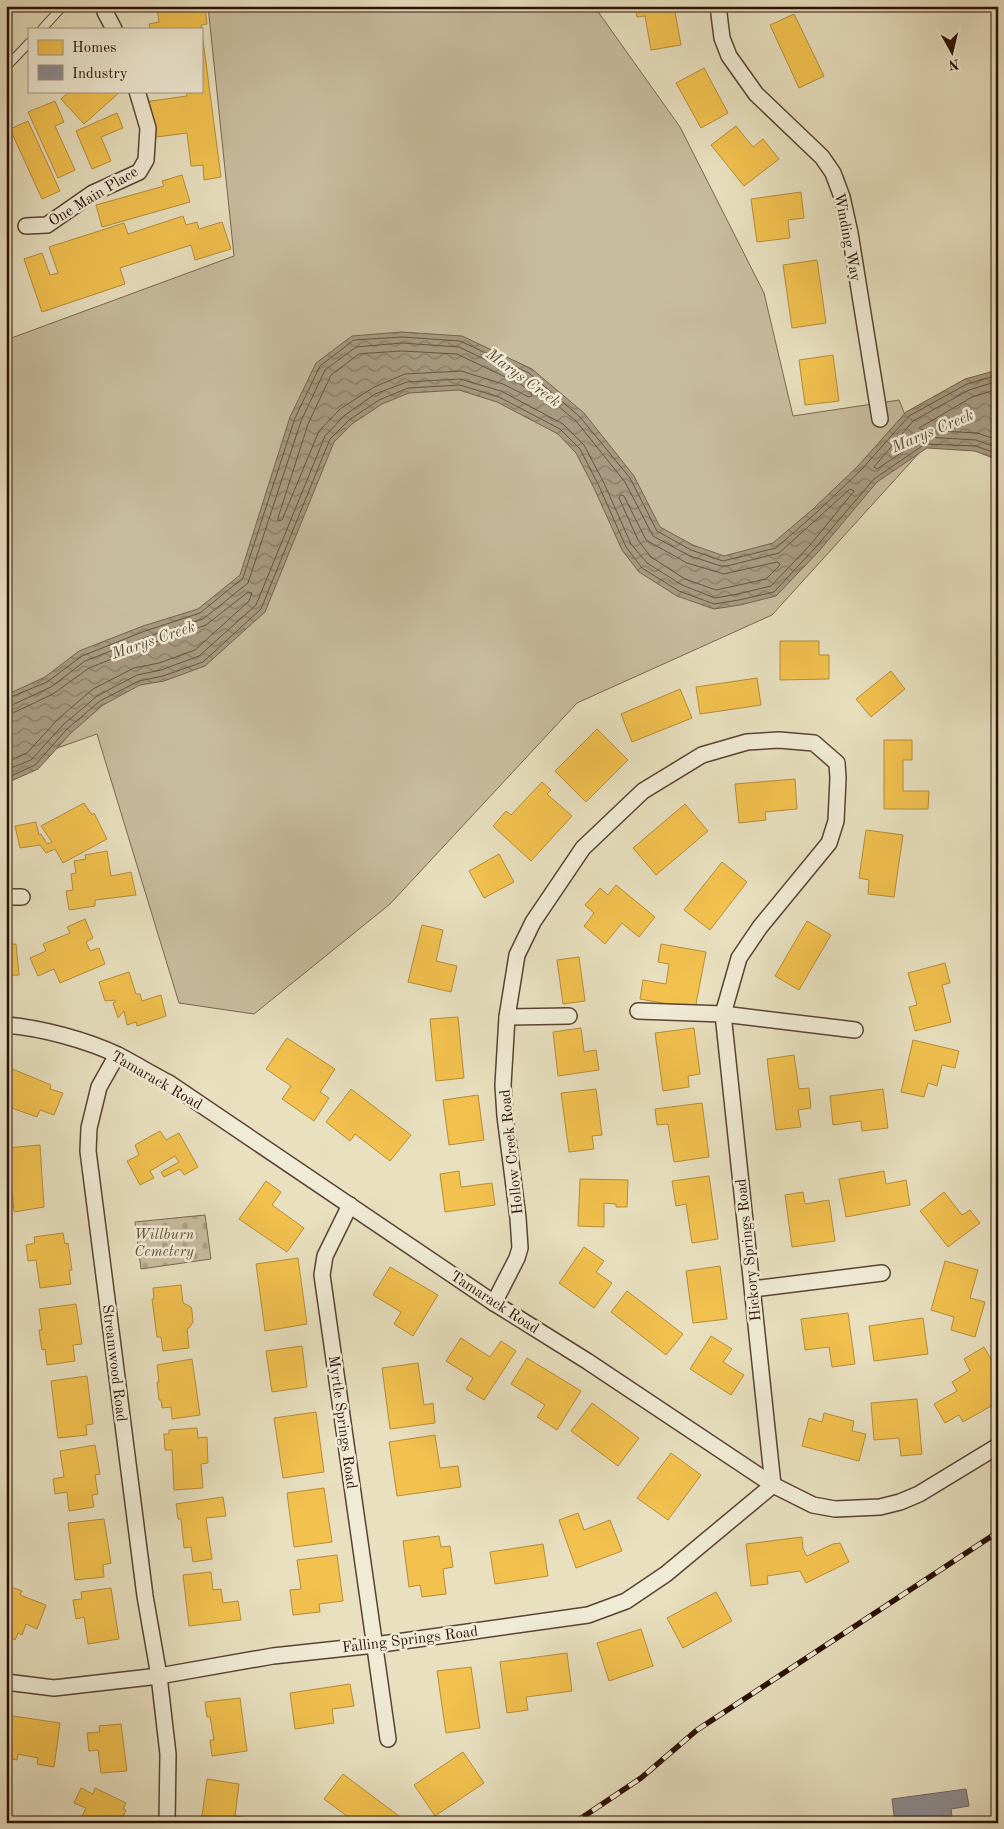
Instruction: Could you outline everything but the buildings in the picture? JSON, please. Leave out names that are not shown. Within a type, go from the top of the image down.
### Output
[{"type":"street","points":[[106,6],[106,12],[114,28]]},
{"type":"street","name":"Winding Way","points":[[718,6],[722,38],[729,56],[756,94],[822,157],[833,174],[842,198],[850,233],[880,419]]},
{"type":"street","name":"One Main Place","points":[[26,226],[47,225],[93,193],[139,172],[146,160],[148,128],[137,92]]},
{"type":"street","name":"Hollow Creek Road","points":[[494,1303],[517,1258],[520,1248],[503,1085],[507,1016],[517,955],[533,922],[584,848],[643,791],[702,755],[747,742],[779,740],[814,744],[828,755]]},
{"type":"street","name":"Hickory Springs Road","points":[[773,1486],[723,1014],[739,958],[760,927],[829,843],[836,822],[838,778],[837,763],[828,755]]},
{"type":"street","points":[[6,897],[22,897]]},
{"type":"street","points":[[638,1011],[723,1014],[855,1030]]},
{"type":"street","points":[[507,1016],[569,1016]]},
{"type":"street","name":"Tamarack Road","points":[[6,1025],[20,1026],[65,1036],[117,1055],[169,1084],[494,1303],[588,1361],[773,1486],[813,1505],[835,1509],[880,1507],[918,1494],[993,1449]]},
{"type":"street","name":"Streamwood Road","points":[[117,1055],[99,1087],[89,1128],[88,1151],[145,1596],[159,1676],[168,1754],[167,1823]]},
{"type":"street","name":"Myrtle Springs Road","points":[[350,1205],[325,1256],[322,1275],[388,1738]]},
{"type":"street","points":[[753,1289],[882,1273]]},
{"type":"street","name":"Falling Springs Road","points":[[6,1682],[54,1688],[159,1676],[273,1656],[375,1645],[588,1616],[626,1601],[666,1574],[773,1486]]},
{"type":"lane","points":[[43,28],[63,6]]},
{"type":"lane","points":[[6,67],[28,44]]},
{"type":"green space","points":[[208,6],[594,6],[680,127],[764,293],[793,416],[899,400],[920,452],[772,615],[577,703],[390,904],[254,1014],[179,1003],[97,734],[6,766],[6,340],[234,256]]},
{"type":"green space","name":"Willburn Cemetery","points":[[205,1215],[211,1259],[141,1269],[135,1222]]},
{"type":"water","name":"Marys Creek","points":[[401,332],[462,336],[532,369],[584,413],[634,476],[660,527],[693,545],[724,556],[773,543],[813,509],[858,466],[906,412],[965,379],[998,370],[998,460],[975,451],[927,448],[877,482],[819,551],[776,596],[714,609],[677,596],[639,572],[622,550],[576,453],[558,434],[497,402],[459,390],[409,393],[382,404],[352,424],[334,442],[265,612],[205,666],[164,681],[140,685],[103,705],[71,733],[38,769],[11,781],[6,781],[6,695],[45,677],[79,651],[143,626],[198,609],[240,575],[290,417],[316,363],[352,336]]},
{"type":"railway","points":[[574,1823],[641,1778],[697,1730],[998,1532]]}]
